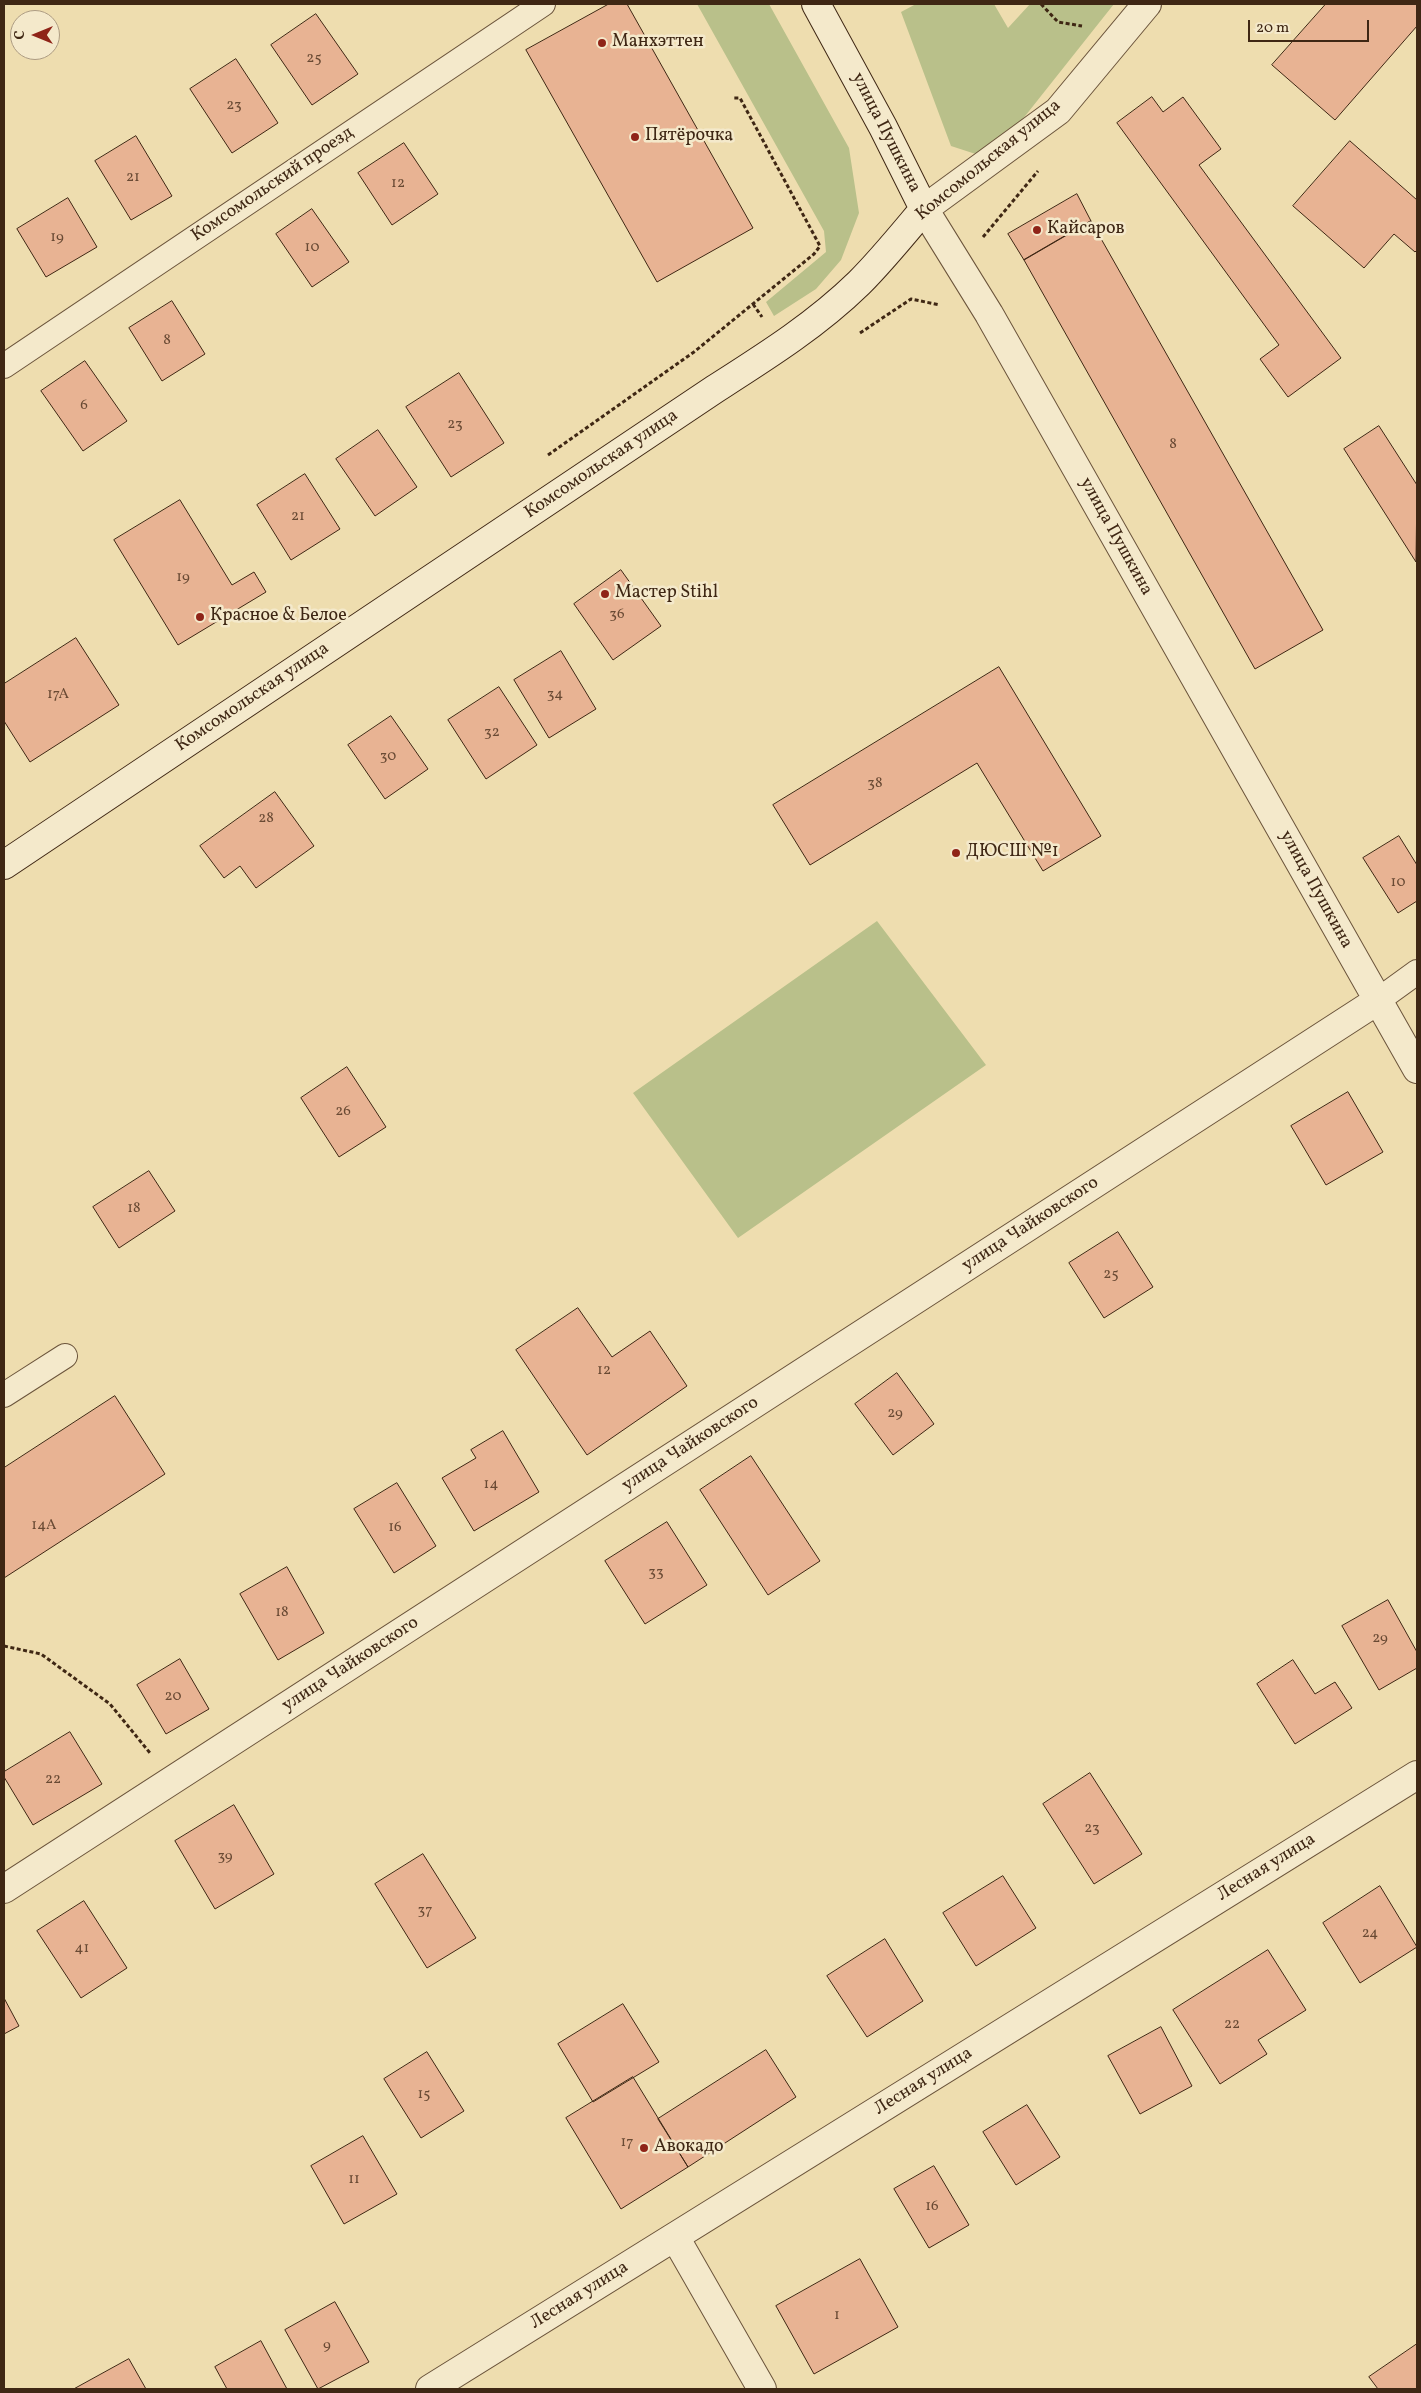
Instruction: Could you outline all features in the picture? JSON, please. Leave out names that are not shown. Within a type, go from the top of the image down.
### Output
[{"type":"street","name":"улица Пушкина","points":[[816,4],[884,127],[924,209],[989,314],[1417,1069]]},
{"type":"street","name":"Комсомольская улица","points":[[4,865],[715,389],[780,348],[858,284],[924,209],[1058,111],[1147,4]]},
{"type":"street","name":"улица Чайковского","points":[[4,1888],[1377,1001]]},
{"type":"street","name":"Лесная улица","points":[[430,2389],[1417,1775]]},
{"type":"street","points":[[675,2237],[762,2389]]},
{"type":"lane","name":"Комсомольский проезд","points":[[4,366],[543,4]]},
{"type":"lane","points":[[1377,1001],[1417,972]]},
{"type":"lane","points":[[4,1395],[65,1356]]},
{"type":"path","points":[[1041,4],[1058,22],[1123,34]]},
{"type":"path","points":[[547,456],[694,352],[814,254],[820,246],[740,98],[732,98]]},
{"type":"path","points":[[4,1646],[40,1654],[110,1704],[172,1781]]},
{"type":"green space","points":[[697,4],[769,4],[849,148],[859,213],[841,260],[816,289],[774,316],[766,302],[826,252],[824,231]]},
{"type":"green space","points":[[916,4],[994,4],[1008,28],[1030,4],[1114,4],[991,159],[951,146],[901,12]]},
{"type":"green space","points":[[877,921],[986,1065],[738,1238],[633,1093]]},
{"type":"building","points":[[609,4],[627,4],[753,228],[657,282],[526,50]]},
{"type":"building","points":[[1326,4],[1417,4],[1417,26],[1335,120],[1272,65]]},
{"type":"building","points":[[316,14],[358,74],[312,105],[271,45]]},
{"type":"building","points":[[236,59],[278,123],[232,153],[190,89]]},
{"type":"building","points":[[1152,97],[1163,112],[1183,97],[1221,149],[1199,165],[1341,358],[1288,397],[1260,359],[1279,345],[1117,123]]},
{"type":"building","points":[[136,136],[172,196],[131,220],[95,161]]},
{"type":"building","points":[[1350,141],[1417,200],[1417,250],[1415,252],[1394,234],[1364,268],[1293,206]]},
{"type":"building","points":[[404,143],[438,194],[392,225],[358,173]]},
{"type":"building","points":[[1077,194],[1091,221],[1024,260],[1008,234]]},
{"type":"building","points":[[68,198],[97,247],[46,277],[17,229]]},
{"type":"building","points":[[312,209],[349,262],[312,287],[276,234]]},
{"type":"building","points":[[1091,221],[1323,630],[1255,669],[1024,260]]},
{"type":"building","points":[[172,301],[205,354],[162,381],[129,328]]},
{"type":"building","points":[[85,361],[127,421],[83,451],[41,391]]},
{"type":"building","points":[[459,373],[504,443],[451,477],[406,407]]},
{"type":"building","points":[[1379,426],[1417,485],[1416,562],[1344,449]]},
{"type":"building","points":[[378,430],[417,487],[375,516],[336,459]]},
{"type":"building","points":[[305,474],[340,529],[291,560],[257,505]]},
{"type":"building","points":[[180,500],[232,585],[254,572],[266,592],[178,645],[114,540]]},
{"type":"building","points":[[621,570],[661,626],[613,660],[574,604]]},
{"type":"building","points":[[76,638],[119,705],[30,762],[4,721],[4,684]]},
{"type":"building","points":[[561,651],[596,709],[549,738],[514,680]]},
{"type":"building","points":[[999,667],[1101,836],[1043,871],[977,763],[810,865],[773,805]]},
{"type":"building","points":[[499,687],[537,745],[486,779],[448,720]]},
{"type":"building","points":[[391,716],[428,769],[385,799],[348,745]]},
{"type":"building","points":[[275,792],[314,846],[256,888],[240,866],[224,878],[200,846]]},
{"type":"building","points":[[1399,836],[1417,865],[1417,901],[1398,913],[1363,858]]},
{"type":"building","points":[[347,1067],[386,1127],[339,1157],[301,1098]]},
{"type":"building","points":[[1348,1092],[1383,1152],[1326,1185],[1291,1126]]},
{"type":"building","points":[[149,1171],[175,1211],[119,1248],[93,1207]]},
{"type":"building","points":[[1118,1232],[1153,1287],[1104,1318],[1069,1263]]},
{"type":"building","points":[[578,1308],[612,1357],[650,1331],[687,1386],[587,1455],[516,1350]]},
{"type":"building","points":[[897,1373],[934,1424],[893,1455],[855,1404]]},
{"type":"building","points":[[115,1396],[165,1474],[4,1578],[4,1468]]},
{"type":"building","points":[[503,1431],[539,1492],[474,1531],[442,1478],[476,1458],[471,1450]]},
{"type":"building","points":[[751,1456],[820,1561],[768,1595],[700,1490]]},
{"type":"building","points":[[397,1483],[436,1546],[394,1573],[354,1509]]},
{"type":"building","points":[[667,1522],[707,1585],[645,1624],[605,1561]]},
{"type":"building","points":[[287,1567],[324,1633],[278,1660],[240,1594]]},
{"type":"building","points":[[1388,1600],[1417,1652],[1417,1668],[1379,1690],[1342,1626]]},
{"type":"building","points":[[180,1659],[209,1709],[166,1734],[137,1685]]},
{"type":"building","points":[[1293,1660],[1315,1694],[1335,1682],[1352,1708],[1295,1744],[1257,1684]]},
{"type":"building","points":[[70,1732],[102,1784],[33,1825],[4,1777],[4,1772]]},
{"type":"building","points":[[1090,1773],[1142,1854],[1094,1884],[1043,1804]]},
{"type":"building","points":[[234,1805],[274,1874],[215,1909],[175,1841]]},
{"type":"building","points":[[423,1854],[476,1938],[427,1968],[375,1884]]},
{"type":"building","points":[[1003,1876],[1036,1928],[976,1966],[943,1913]]},
{"type":"building","points":[[1380,1886],[1417,1947],[1360,1983],[1323,1923]]},
{"type":"building","points":[[84,1901],[127,1968],[81,1998],[37,1931]]},
{"type":"building","points":[[885,1939],[923,2001],[867,2037],[827,1976]]},
{"type":"building","points":[[1268,1950],[1306,2010],[1258,2040],[1267,2054],[1220,2084],[1173,2010]]},
{"type":"building","points":[[4,1998],[19,2026],[4,2034]]},
{"type":"building","points":[[623,2004],[659,2062],[593,2102],[558,2044]]},
{"type":"building","points":[[1161,2027],[1192,2086],[1140,2114],[1108,2056]]},
{"type":"building","points":[[766,2050],[796,2097],[688,2167],[658,2119]]},
{"type":"building","points":[[427,2052],[464,2111],[421,2138],[384,2079]]},
{"type":"building","points":[[633,2077],[688,2167],[621,2209],[566,2118]]},
{"type":"building","points":[[1027,2105],[1060,2157],[1016,2185],[983,2132]]},
{"type":"building","points":[[363,2136],[397,2194],[344,2224],[311,2166]]},
{"type":"building","points":[[934,2166],[969,2225],[929,2248],[894,2189]]},
{"type":"building","points":[[860,2259],[898,2327],[814,2374],[776,2306]]},
{"type":"building","points":[[335,2302],[369,2362],[318,2389],[285,2330]]},
{"type":"building","points":[[261,2341],[287,2389],[227,2389],[215,2367]]},
{"type":"building","points":[[1417,2344],[1417,2389],[1378,2389],[1369,2377]]},
{"type":"building","points":[[129,2359],[146,2389],[74,2389]]},
{"type":"place","name":"Манхэттен","points":[[602,43]]},
{"type":"place","name":"Пятёрочка","points":[[635,137]]},
{"type":"place","name":"Кайсаров","points":[[1037,230]]},
{"type":"place","name":"Мастер Stihl","points":[[605,594]]},
{"type":"place","name":"Красное & Белое","points":[[200,617]]},
{"type":"place","name":"ДЮСШ №1","points":[[956,853]]},
{"type":"place","name":"Авокадо","points":[[644,2148]]}]
